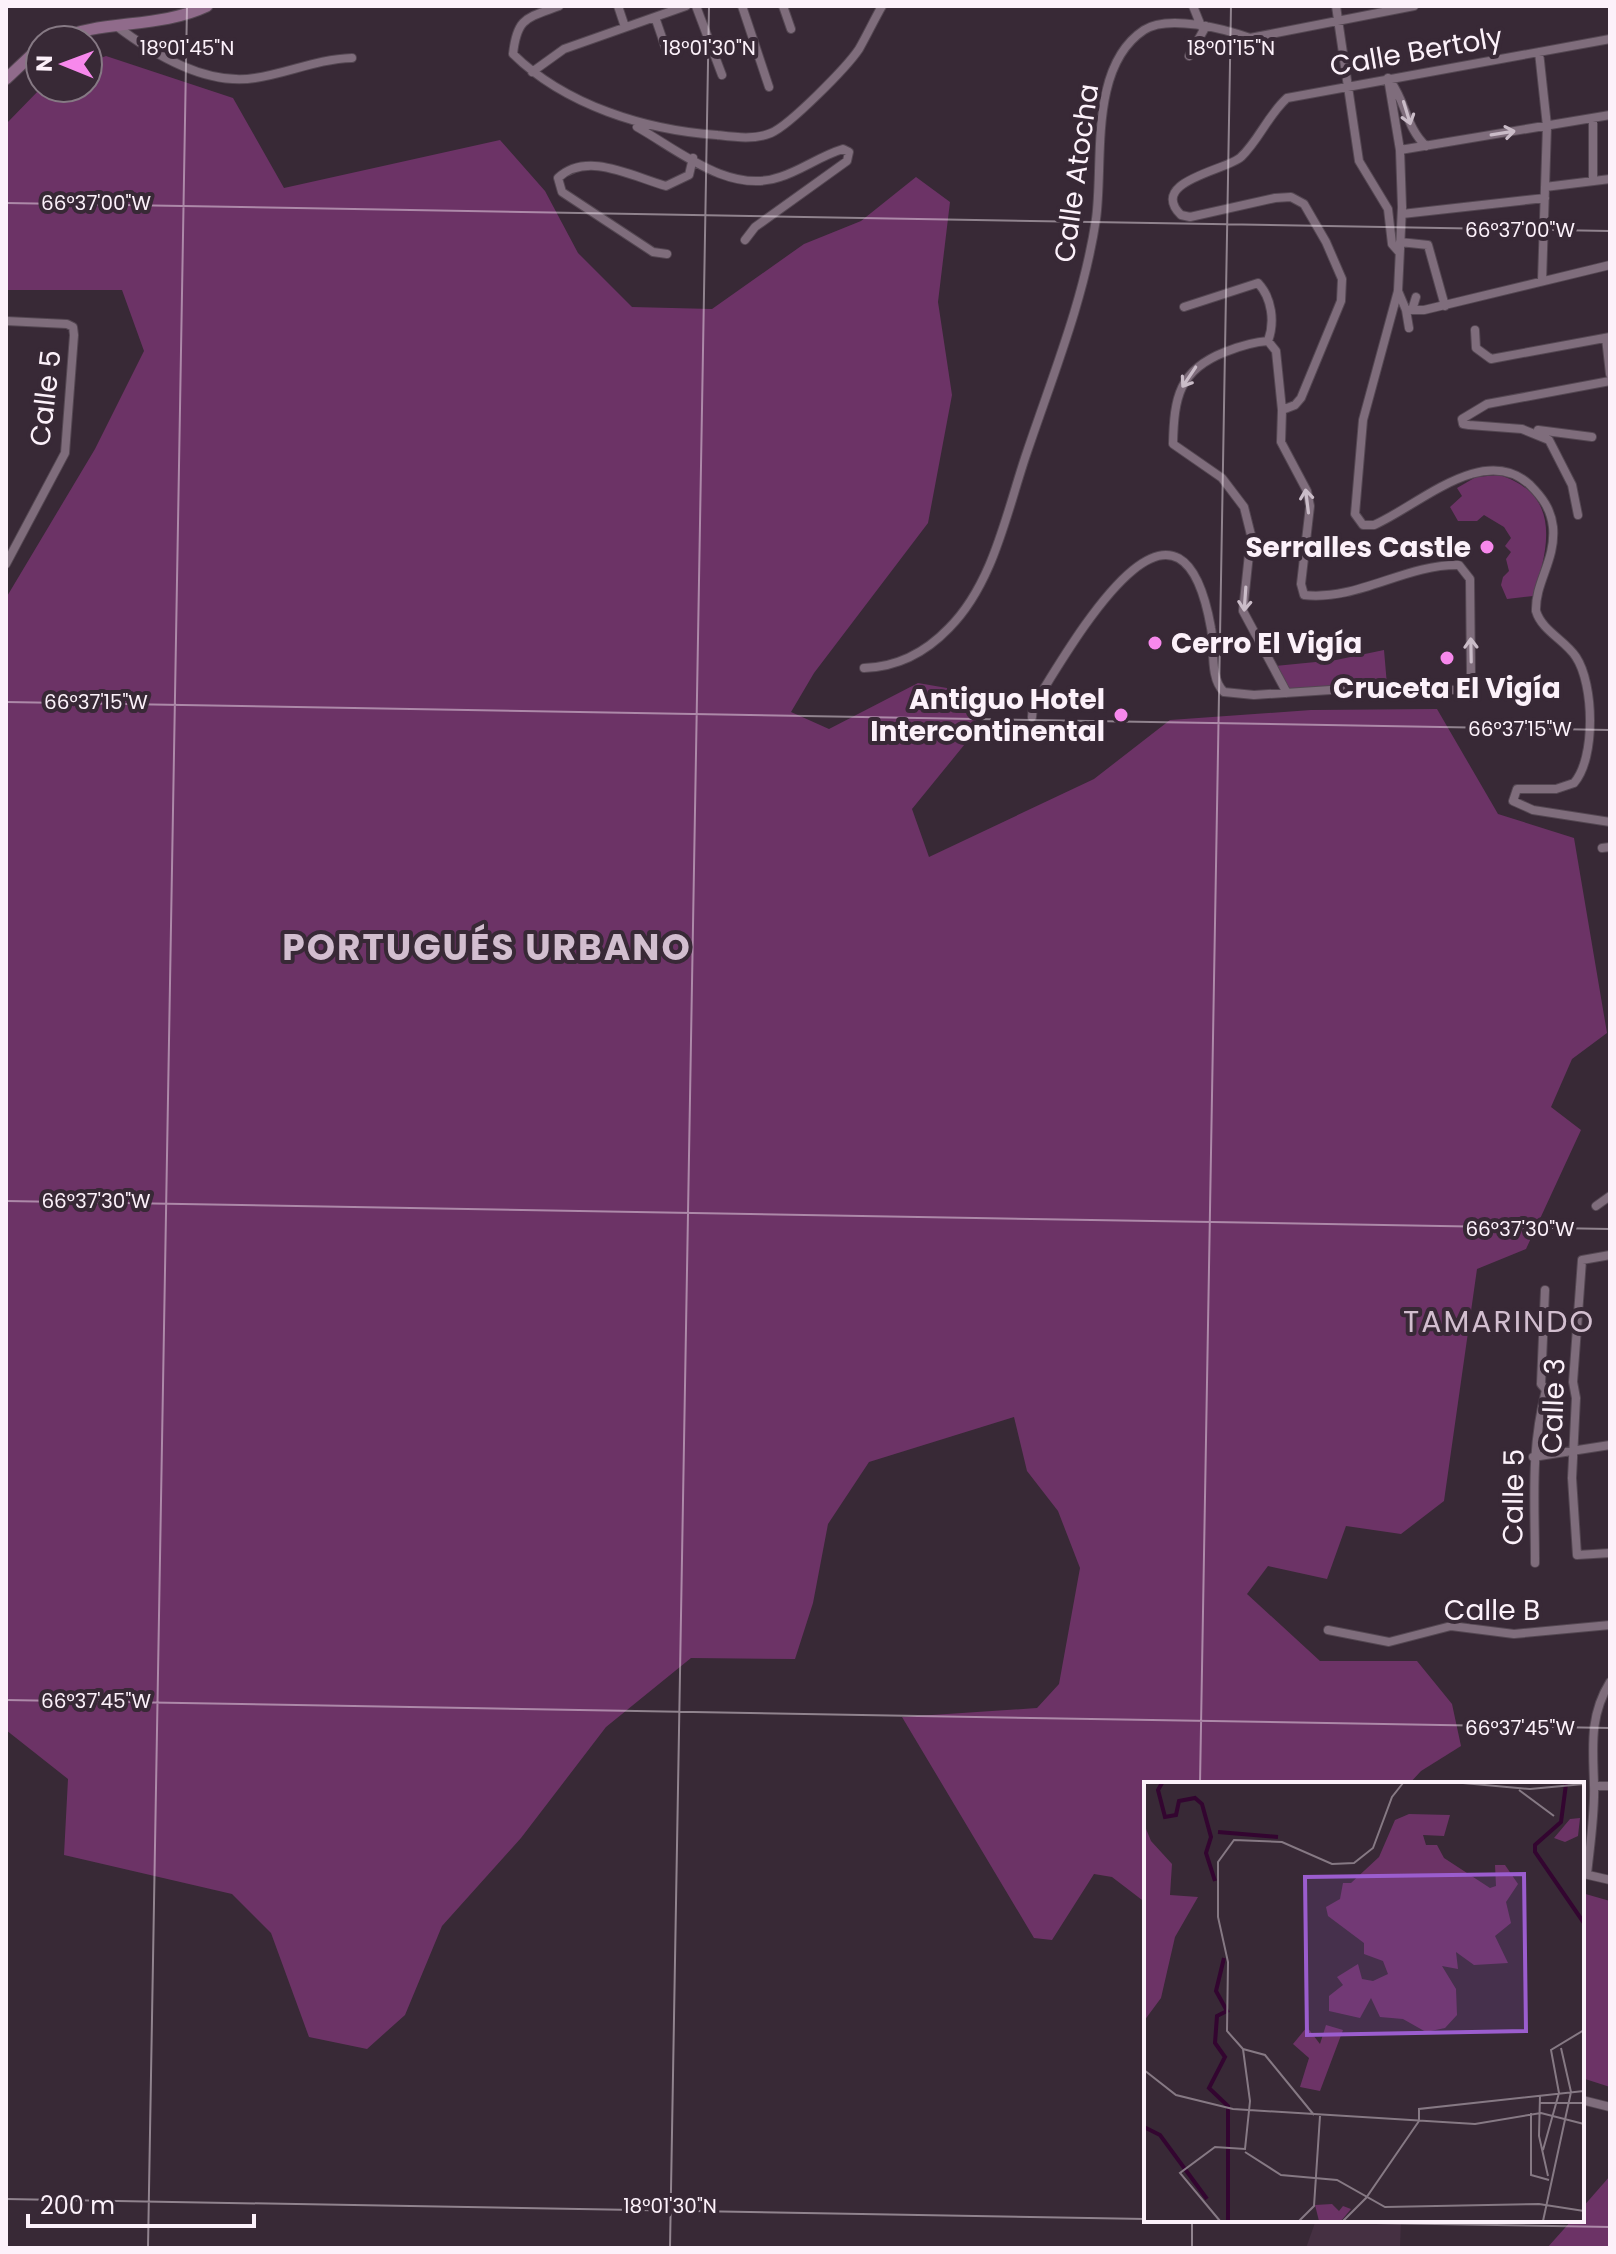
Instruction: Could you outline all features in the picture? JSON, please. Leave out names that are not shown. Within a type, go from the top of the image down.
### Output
[{"type":"street","points":[[104,27],[168,20],[207,6]]},
{"type":"street","points":[[559,6],[524,19],[515,33],[513,54],[532,72],[630,122],[724,176],[754,182],[780,177],[818,156],[843,149],[849,152],[847,161],[755,227],[745,240]]},
{"type":"street","points":[[618,6],[625,27]]},
{"type":"street","points":[[532,72],[564,49],[686,6]]},
{"type":"street","points":[[696,6],[722,75]]},
{"type":"street","points":[[742,6],[769,87]]},
{"type":"street","points":[[783,6],[791,29]]},
{"type":"street","points":[[630,122],[732,136],[772,133],[803,108],[858,51],[882,6]]},
{"type":"street","points":[[1189,56],[1203,26],[1193,6]]},
{"type":"street","points":[[1336,6],[1359,161],[1388,209],[1392,241],[1399,252]]},
{"type":"street","name":"Calle Atocha","points":[[864,668],[911,658],[950,628],[983,582],[1079,298],[1096,217],[1102,116],[1110,76],[1127,47],[1143,30],[1159,25],[1224,28],[1250,38],[1414,6]]},
{"type":"street","points":[[655,17],[667,52]]},
{"type":"street","points":[[114,24],[178,64],[225,79],[256,78],[323,59],[352,58]]},
{"type":"street","name":"Calle Bertoly","points":[[1282,410],[1295,405],[1301,398],[1341,301],[1342,279],[1326,242],[1304,204],[1291,197],[1190,217],[1177,211],[1177,191],[1187,179],[1233,163],[1242,156],[1274,110],[1287,98],[1610,39]]},
{"type":"street","points":[[1539,52],[1547,126],[1542,281]]},
{"type":"street","points":[[6,79],[24,62]]},
{"type":"street","points":[[1388,78],[1406,106],[1415,136],[1426,146]]},
{"type":"street","points":[[1388,78],[1400,150],[1402,214],[1398,291],[1363,420],[1355,514],[1363,525],[1374,525],[1469,475],[1489,470],[1515,475],[1541,497],[1551,517],[1553,547],[1536,611],[1542,623],[1579,663],[1588,692],[1588,732],[1584,765],[1574,783],[1556,789],[1517,789],[1513,801],[1533,810],[1610,822]]},
{"type":"street","points":[[1400,150],[1610,115]]},
{"type":"street","points":[[1593,118],[1593,181]]},
{"type":"street","points":[[667,254],[653,252],[562,192],[558,178],[570,167],[590,164],[666,186],[689,175],[693,158]]},
{"type":"street","points":[[1545,187],[1610,179]]},
{"type":"street","points":[[1402,214],[1545,198]]},
{"type":"street","points":[[1400,242],[1428,245],[1445,306]]},
{"type":"street","points":[[1409,310],[1445,306],[1610,265]]},
{"type":"street","points":[[1184,307],[1258,283],[1266,292],[1273,328],[1268,341]]},
{"type":"street","points":[[1398,291],[1409,310]]},
{"type":"street","points":[[1409,328],[1409,310],[1416,297]]},
{"type":"street","name":"Calle 5","points":[[6,321],[67,324],[73,327],[74,335],[65,453],[6,564]]},
{"type":"street","points":[[1475,330],[1476,348],[1491,359],[1608,338],[1610,374]]},
{"type":"street","points":[[1032,717],[1033,706],[1114,586],[1151,558],[1163,555],[1185,561],[1197,576],[1211,624],[1216,678],[1222,690],[1246,695],[1376,687],[1465,688],[1471,678],[1470,579],[1459,565],[1431,565],[1357,591],[1318,597],[1304,595],[1301,584],[1310,506],[1307,491],[1281,442],[1282,410],[1276,351],[1268,341]]},
{"type":"street","points":[[1268,341],[1250,342],[1202,361],[1190,370],[1182,383],[1173,444],[1222,478],[1244,507],[1251,535],[1243,611],[1287,693]]},
{"type":"street","points":[[1592,437],[1469,425],[1463,424],[1462,419],[1487,404],[1610,381]]},
{"type":"street","points":[[1529,431],[1549,440],[1558,452],[1572,485],[1578,515]]},
{"type":"street","points":[[1596,1206],[1610,1196]]},
{"type":"street","name":"Calle 3","points":[[1610,1255],[1582,1260],[1573,1382],[1575,1451],[1572,1478],[1577,1555],[1610,1553]]},
{"type":"street","name":"Calle 5","points":[[1535,1563],[1533,1457],[1546,1390],[1541,1384],[1545,1290]]},
{"type":"street","points":[[1533,1457],[1610,1445]]},
{"type":"street","name":"Calle B","points":[[1328,1630],[1389,1642],[1451,1626],[1514,1634],[1610,1625]]},
{"type":"street","points":[[1584,1865],[1594,1786],[1591,1744],[1597,1726],[1597,1703],[1610,1682]]},
{"type":"street","points":[[1594,1786],[1610,1786]]},
{"type":"street","points":[[1584,1873],[1610,1880]]},
{"type":"street","points":[[1584,2100],[1610,2107]]},
{"type":"shaded area","points":[[106,56],[233,98],[284,188],[500,140],[545,191],[578,253],[632,307],[712,309],[804,244],[861,221],[916,177],[950,202],[938,302],[952,395],[928,523],[814,673],[791,712],[829,729],[918,683],[970,692],[978,728],[912,809],[929,857],[1094,779],[1170,720],[1311,710],[1437,709],[1498,814],[1574,838],[1607,1033],[1572,1059],[1551,1107],[1581,1130],[1526,1249],[1477,1269],[1444,1501],[1401,1534],[1346,1526],[1327,1579],[1268,1566],[1247,1594],[1320,1661],[1417,1661],[1452,1704],[1461,1746],[1421,1771],[1411,1782],[1144,1782],[1144,1901],[1112,1877],[1094,1874],[1052,1940],[1034,1938],[902,1717],[1037,1708],[1059,1684],[1080,1568],[1058,1511],[1027,1471],[1014,1417],[869,1462],[828,1524],[813,1603],[795,1659],[691,1658],[606,1727],[521,1838],[442,1926],[405,2015],[367,2049],[309,2037],[271,1933],[232,1894],[64,1855],[68,1779],[6,1730],[6,598],[95,449],[144,351],[122,290],[6,290],[6,124],[25,104],[104,104]]},
{"type":"shaded area","points":[[1499,475],[1533,495],[1542,509],[1546,542],[1533,596],[1507,599],[1501,585],[1509,571],[1506,559],[1511,552],[1505,546],[1511,538],[1504,527],[1484,515],[1477,521],[1458,521],[1450,507],[1462,496],[1457,488],[1476,477]]},
{"type":"shaded area","points":[[1384,650],[1387,685],[1289,690],[1275,666],[1336,660]]},
{"type":"shaded area","points":[[1584,1894],[1610,1901],[1610,2087],[1584,2079]]},
{"type":"shaded area","points":[[1610,2176],[1610,2248],[1547,2248],[1570,2222],[1584,2222],[1584,2206]]},
{"type":"shaded area","points":[[1315,2222],[1401,2222],[1400,2248],[1306,2248]]},
{"type":"place","name":"Serralles Castle","points":[[1487,547]]},
{"type":"place","name":"Cerro El Vigía","points":[[1155,643]]},
{"type":"place","name":"Cruceta El Vigía","points":[[1447,658]]},
{"type":"place","name":"Antiguo Hotel Intercontinental","points":[[1121,715]]},
{"type":"district","name":"PORTUGUÉS URBANO","points":[[487,947]]},
{"type":"district","name":"TAMARINDO","points":[[1499,1322]]}]
